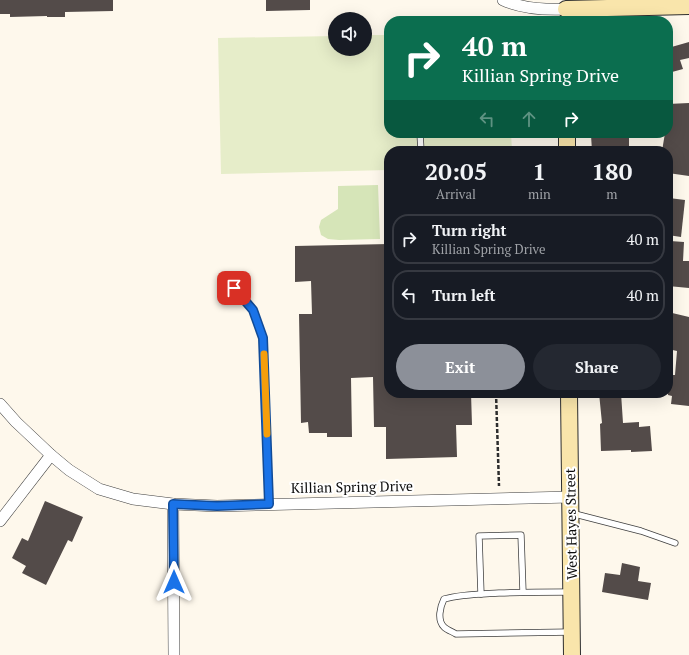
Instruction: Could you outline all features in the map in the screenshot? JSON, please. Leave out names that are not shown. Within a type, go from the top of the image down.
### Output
[{"type":"street","points":[[503,0],[513,5],[546,10],[689,6]]},
{"type":"street","name":"West Hayes Street","points":[[569,398],[572,655]]},
{"type":"street","name":"Killian Spring Drive","points":[[0,404],[16,422],[69,470],[99,489],[133,499],[173,504],[217,506],[571,497]]},
{"type":"street","points":[[0,522],[51,455]]},
{"type":"street","points":[[173,504],[174,655]]},
{"type":"lane","points":[[234,288],[253,310],[263,338],[269,504]]},
{"type":"lane","points":[[571,513],[641,531],[675,543]]},
{"type":"lane","points":[[481,594],[479,536],[521,535],[523,592]]},
{"type":"lane","points":[[572,592],[523,592],[456,596],[444,599],[440,606],[440,620],[444,628],[456,634],[572,632]]},
{"type":"path","points":[[496,398],[499,498]]},
{"type":"green space","points":[[372,35],[384,35],[384,138],[511,138],[512,146],[384,146],[384,170],[221,174],[218,38],[328,36],[328,56],[372,56]]},
{"type":"green space","points":[[378,185],[380,239],[339,240],[328,239],[321,235],[319,227],[321,220],[338,209],[338,186]]},
{"type":"building","points":[[0,0],[113,0],[113,11],[65,12],[65,17],[10,17],[10,14],[0,14]]},
{"type":"building","points":[[266,0],[310,0],[310,10],[266,11]]},
{"type":"building","points":[[689,42],[689,58],[680,60],[683,69],[673,72],[673,47]]},
{"type":"building","points":[[689,103],[689,176],[673,174],[673,146],[663,146],[664,138],[673,138],[673,104]]},
{"type":"building","points":[[591,138],[629,138],[629,146],[592,146]]},
{"type":"building","points":[[673,198],[685,200],[681,237],[673,236]]},
{"type":"building","points":[[673,241],[684,242],[683,261],[689,261],[689,288],[673,286]]},
{"type":"building","points":[[384,244],[384,398],[471,398],[472,425],[456,425],[457,457],[386,459],[386,427],[374,427],[373,377],[351,378],[352,437],[327,437],[327,433],[309,433],[308,422],[301,423],[299,314],[312,314],[311,281],[295,282],[295,246]]},
{"type":"building","points":[[673,313],[689,317],[689,406],[671,404],[673,398],[673,375],[675,375],[677,351],[673,350]]},
{"type":"building","points":[[600,398],[621,398],[623,423],[639,422],[639,427],[650,426],[652,451],[601,451],[600,424],[602,423]]},
{"type":"building","points":[[45,501],[83,517],[72,542],[68,540],[46,585],[22,573],[26,566],[12,558],[22,538],[28,541]]},
{"type":"building","points":[[622,563],[640,567],[638,581],[651,583],[648,600],[602,592],[605,573],[620,575]]},
{"type":"slow traffic","points":[[264,354],[267,434]]},
{"type":"route","points":[[174,582],[173,504],[217,506],[269,504],[263,338],[253,310],[234,288]]}]
